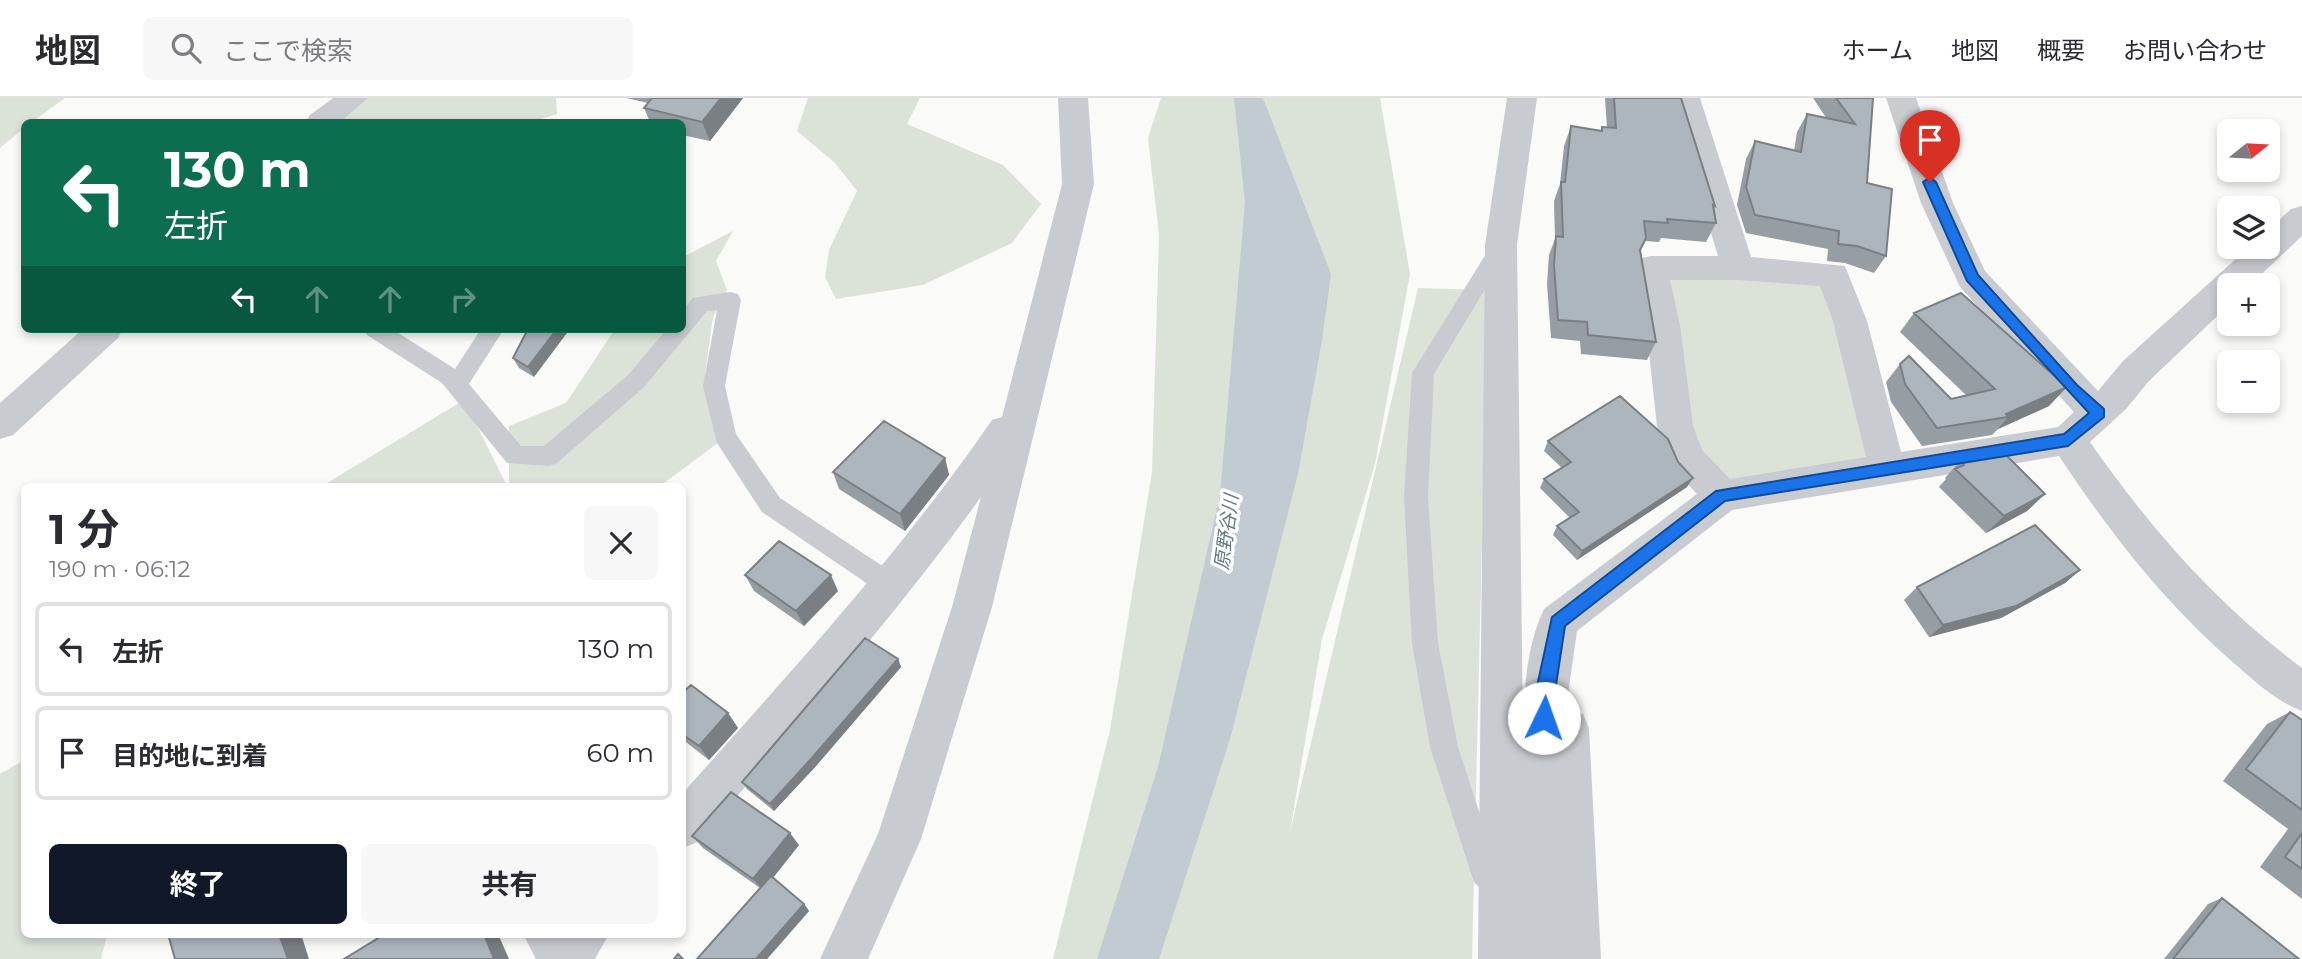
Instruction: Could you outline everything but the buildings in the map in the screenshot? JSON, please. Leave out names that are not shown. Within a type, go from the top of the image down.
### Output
[{"type":"street","points":[[325,119],[353,98]]},
{"type":"street","points":[[844,959],[899,839],[948,692],[972,607],[1078,184],[1073,98]]},
{"type":"street","points":[[1502,959],[1501,245],[1522,98]]},
{"type":"street","points":[[1685,98],[1738,268]]},
{"type":"street","points":[[1901,98],[1937,204],[1972,278],[2072,389],[2099,413]]},
{"type":"street","points":[[1540,959],[1545,691],[1558,622],[1721,496],[2068,440],[2099,413],[2136,371],[2302,217]]},
{"type":"street","points":[[1721,496],[1687,458],[1675,426],[1663,325],[1651,268],[1738,268],[1833,275],[1850,321],[1887,468]]},
{"type":"street","points":[[0,425],[102,333]]},
{"type":"street","points":[[686,822],[890,585],[967,490],[1021,405]]},
{"type":"street","points":[[2068,440],[2142,545],[2187,595],[2234,641],[2302,692]]},
{"type":"street","points":[[1552,651],[1567,695],[1577,959]]},
{"type":"street","points":[[563,959],[582,938]]},
{"type":"lane","points":[[1501,245],[1423,373],[1416,497],[1425,643],[1444,747],[1484,872],[1503,891]]},
{"type":"lane","points":[[686,321],[701,304],[730,300],[714,386],[725,436],[771,505],[890,585]]},
{"type":"lane","points":[[381,333],[450,377],[515,456],[550,456],[636,381],[676,333]]},
{"type":"lane","points":[[456,385],[490,333]]},
{"type":"lane","points":[[540,938],[553,959]]},
{"type":"shaded area","points":[[0,98],[65,98],[36,119],[21,119],[21,130],[0,148]]},
{"type":"shaded area","points":[[362,98],[556,98],[557,114],[541,119],[336,119]]},
{"type":"shaded area","points":[[808,98],[920,98],[907,124],[1003,165],[1041,204],[1012,243],[923,285],[836,299],[825,277],[829,250],[857,191],[835,163],[797,131]]},
{"type":"shaded area","points":[[1161,98],[1380,98],[1410,274],[1375,464],[1322,639],[1290,832],[1418,288],[1488,290],[1472,959],[1053,959],[1110,730],[1152,472],[1159,235],[1148,138]]},
{"type":"shaded area","points":[[733,231],[716,261],[727,290],[713,317],[705,374],[726,437],[664,483],[509,483],[509,426],[566,403],[612,333],[686,333],[686,255]]},
{"type":"shaded area","points":[[1660,273],[1826,279],[1875,463],[1724,486],[1697,458]]},
{"type":"shaded area","points":[[464,400],[506,483],[327,483]]},
{"type":"shaded area","points":[[21,762],[21,938],[106,938],[101,959],[0,959],[0,774]]},
{"type":"water","name":"原野谷川","points":[[1234,98],[1263,98],[1331,274],[1322,340],[1298,474],[1230,739],[1159,959],[1097,959],[1158,767],[1220,495],[1245,202]]},
{"type":"route","points":[[1544,718],[1545,691],[1558,622],[1721,496],[2068,440],[2099,413],[2072,389],[1972,278],[1937,204],[1930,182]]}]
